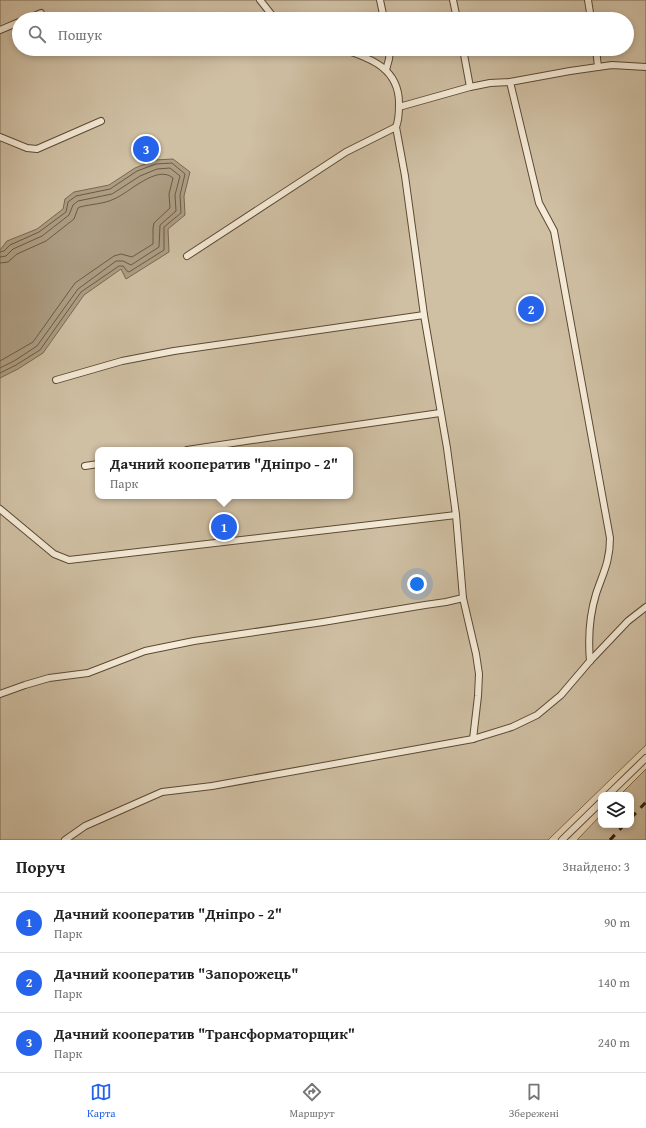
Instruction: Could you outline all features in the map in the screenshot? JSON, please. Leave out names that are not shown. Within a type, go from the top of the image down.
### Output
[{"type":"lane","points":[[260,0],[269,12]]},
{"type":"lane","points":[[380,0],[383,12]]},
{"type":"lane","points":[[453,0],[456,12]]},
{"type":"lane","points":[[588,0],[590,12]]},
{"type":"lane","points":[[0,30],[12,25]]},
{"type":"lane","points":[[361,56],[374,61],[386,70],[396,82],[399,91],[398,121],[396,127],[405,176],[424,315],[447,448],[456,515],[463,598],[480,674],[473,740]]},
{"type":"lane","points":[[386,70],[389,56]]},
{"type":"lane","points":[[464,56],[470,87]]},
{"type":"lane","points":[[597,56],[598,67]]},
{"type":"lane","points":[[399,107],[470,87],[490,83],[510,82],[570,70],[612,65],[646,67]]},
{"type":"lane","points":[[510,82],[539,203],[554,231],[610,538],[608,562],[596,595],[589,623],[588,641],[590,661]]},
{"type":"lane","points":[[0,137],[26,148],[37,149],[101,121]]},
{"type":"lane","points":[[187,256],[346,152],[396,127]]},
{"type":"lane","points":[[56,380],[122,361],[174,351],[424,315]]},
{"type":"lane","points":[[205,447],[440,413]]},
{"type":"lane","points":[[85,466],[95,464]]},
{"type":"lane","points":[[0,509],[54,554],[69,560],[456,515]]},
{"type":"lane","points":[[0,694],[49,678],[88,673],[145,651],[194,641],[323,622],[463,598]]},
{"type":"lane","points":[[65,840],[85,826],[162,792],[220,785],[473,740],[512,728],[537,715],[561,696],[590,661],[628,621],[646,607]]},
{"type":"lane","points":[[611,792],[646,758]]},
{"type":"lane","points":[[562,840],[598,805]]},
{"type":"shaded area","points":[[0,0],[646,0],[646,745],[548,840],[0,840]]},
{"type":"shaded area","points":[[646,769],[646,840],[577,840],[598,818],[598,828],[634,828],[634,792],[623,792]]},
{"type":"water","points":[[173,159],[190,172],[184,196],[185,215],[168,229],[169,252],[126,279],[121,269],[84,295],[43,353],[18,369],[0,378],[0,250],[7,241],[37,229],[63,209],[65,199],[74,192],[109,185],[135,168],[155,160]]},
{"type":"railway","points":[[634,815],[646,802]]},
{"type":"railway","points":[[610,840],[621,828]]},
{"type":"place","name":"Дачний кооператив \"Трансформаторщик\"","points":[[146,149]]},
{"type":"place","name":"Дачний кооператив \"Запорожець\"","points":[[531,309]]},
{"type":"place","name":"Дачний кооператив \"Дніпро - 2\"","points":[[224,527]]}]
